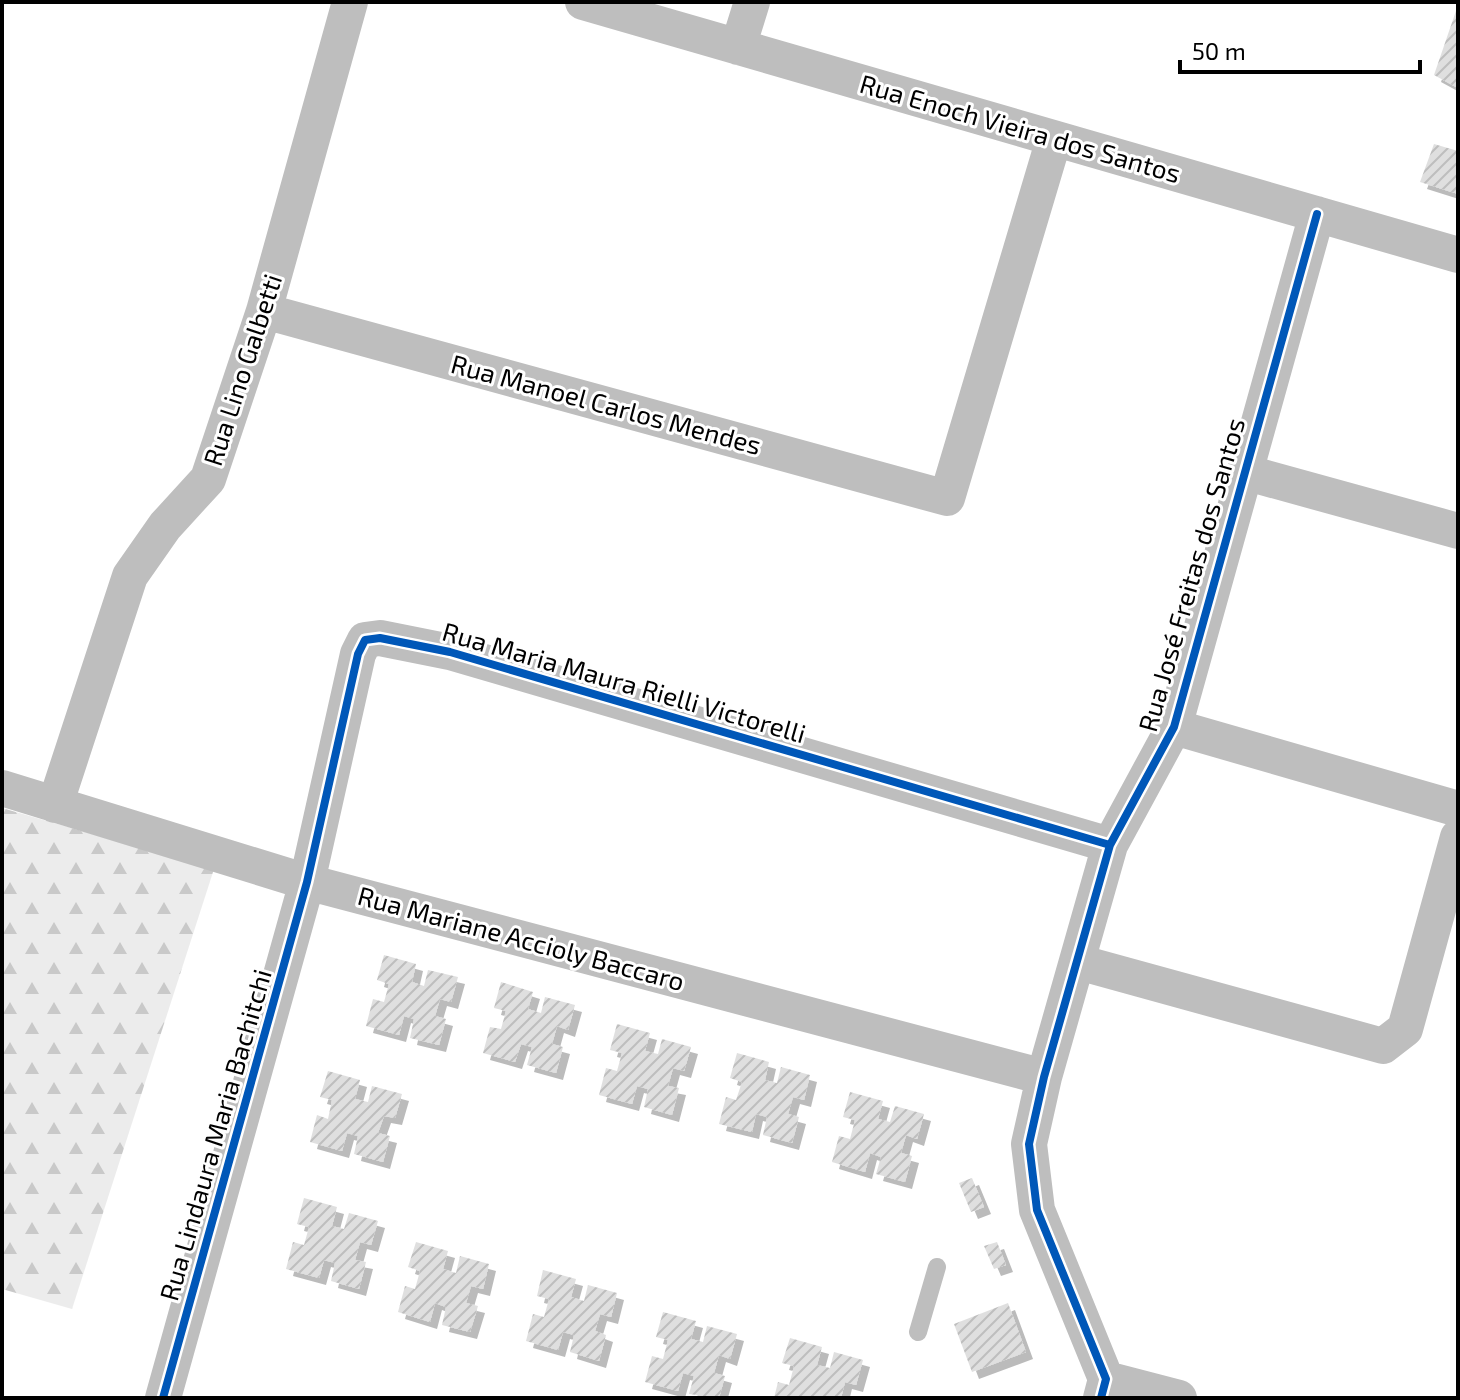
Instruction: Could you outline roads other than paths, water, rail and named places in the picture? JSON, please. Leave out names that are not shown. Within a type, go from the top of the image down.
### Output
[{"type":"street","name":"Rua Lino Galbetti","points":[[55,805],[130,576],[165,526],[208,479],[264,311],[350,2]]},
{"type":"street","name":"Rua Enoch Vieira dos Santos","points":[[583,2],[1458,255]]},
{"type":"street","points":[[738,47],[752,2]]},
{"type":"street","name":"Rua Manoel Carlos Mendes","points":[[264,311],[947,498],[1054,139]]},
{"type":"street","name":"Rua José Freitas dos Santos","points":[[1103,1388],[1037,1210],[1031,1185],[1029,1144],[1044,1077],[1110,845],[1174,727],[1317,214]]},
{"type":"street","points":[[1244,472],[1458,531]]},
{"type":"street","name":"Rua Maria Maura Rielli Victorelli","points":[[307,882],[358,654],[365,640],[380,638],[450,652],[1110,845]]},
{"type":"street","points":[[1174,727],[1458,809]]},
{"type":"street","name":"Rua Mariane Accioly Baccaro","points":[[2,788],[307,882],[1044,1077]]},
{"type":"street","points":[[1078,962],[1383,1046],[1405,1029],[1458,837]]},
{"type":"street","name":"Rua Lindaura Maria Bachitchi","points":[[163,1398],[307,882]]},
{"type":"street","points":[[1103,1388],[1179,1398]]},
{"type":"lane","points":[[918,1332],[937,1267]]}]
